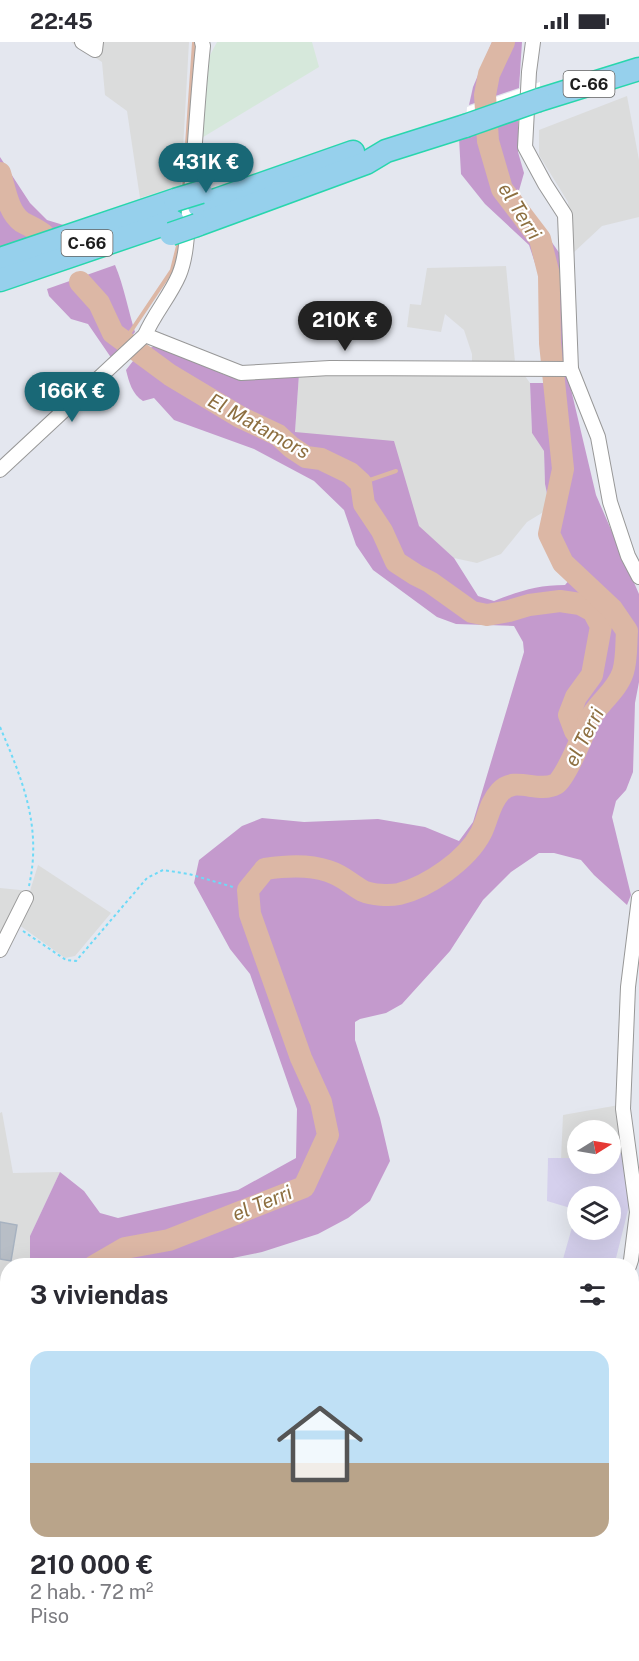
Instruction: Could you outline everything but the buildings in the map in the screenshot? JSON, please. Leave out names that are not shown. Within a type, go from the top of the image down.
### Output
[{"type":"highway","name":"C-66","points":[[0,272],[199,209],[309,167],[466,120],[540,95],[639,56]]},
{"type":"highway","name":"C-66","points":[[540,95],[639,69]]},
{"type":"highway","points":[[199,209],[272,199],[366,163],[386,151],[466,120]]},
{"type":"highway","name":"C-66","points":[[0,280],[173,217]]},
{"type":"highway","points":[[0,259],[173,217]]},
{"type":"highway","points":[[0,293],[173,217]]},
{"type":"street","points":[[82,42],[95,50],[96,42]]},
{"type":"street","points":[[533,42],[525,147],[564,215],[571,369],[598,437],[610,502],[628,556],[639,577]]},
{"type":"street","points":[[0,470],[142,337],[179,274],[186,239],[204,43]]},
{"type":"street","points":[[142,337],[241,373],[330,368],[571,369]]},
{"type":"street","points":[[0,950],[27,897]]},
{"type":"street","points":[[631,1258],[637,1212],[623,1109],[628,987],[639,898]]},
{"type":"path","points":[[0,727],[24,792],[33,825],[33,860],[27,897]]},
{"type":"path","points":[[14,925],[66,960],[76,961],[147,878],[163,870],[189,874],[233,887]]},
{"type":"shaded area","points":[[71,42],[189,42],[181,185],[140,198],[127,111],[105,95],[102,62]]},
{"type":"shaded area","points":[[217,42],[312,42],[319,67],[200,139],[207,61]]},
{"type":"shaded area","points":[[492,42],[522,42],[519,88],[469,105],[473,87]]},
{"type":"shaded area","points":[[627,96],[639,160],[639,217],[602,226],[573,253],[568,202],[539,155],[539,130]]},
{"type":"shaded area","points":[[518,118],[518,152],[524,173],[518,194],[560,254],[565,364],[596,495],[639,594],[639,682],[635,703],[633,772],[626,790],[616,801],[612,817],[631,895],[627,905],[581,860],[554,853],[539,853],[511,872],[483,900],[450,951],[402,1004],[386,1013],[355,1022],[355,1040],[380,1118],[390,1161],[370,1201],[348,1218],[318,1234],[262,1252],[233,1258],[30,1258],[30,1236],[60,1172],[84,1191],[100,1213],[118,1218],[238,1190],[296,1158],[297,1109],[250,974],[230,949],[194,883],[199,860],[242,826],[262,818],[304,822],[378,819],[425,827],[459,841],[473,822],[524,652],[523,642],[514,626],[456,624],[437,617],[373,570],[356,545],[344,510],[314,481],[254,449],[174,420],[154,398],[143,401],[139,398],[126,370],[140,352],[157,345],[225,375],[243,378],[299,374],[295,432],[394,441],[419,526],[454,558],[478,596],[494,601],[529,589],[565,585],[571,578],[548,532],[550,508],[545,484],[544,451],[532,433],[530,383],[546,383],[546,296],[529,245],[485,204],[461,174],[459,138]]},
{"type":"shaded area","points":[[0,157],[30,203],[47,220],[70,227],[5,249],[0,246]]},
{"type":"shaded area","points":[[115,265],[135,332],[112,359],[88,324],[71,319],[49,296],[47,289]]},
{"type":"shaded area","points":[[506,266],[515,362],[530,383],[532,433],[544,451],[545,484],[550,508],[527,522],[501,554],[477,563],[454,558],[419,527],[412,506],[295,432],[299,374],[472,374],[472,354],[464,330],[445,314],[441,332],[407,327],[410,304],[421,305],[427,268]]},
{"type":"shaded area","points":[[38,865],[111,913],[75,956],[65,958],[15,922],[0,950],[0,888],[30,891]]},
{"type":"shaded area","points":[[619,1105],[621,1120],[567,1120],[567,1159],[561,1160],[563,1115]]},
{"type":"shaded area","points":[[2,1112],[13,1173],[60,1172],[30,1236],[30,1258],[0,1258],[0,1113]]},
{"type":"shaded area","points":[[621,1121],[625,1153],[621,1153]]},
{"type":"shaded area","points":[[621,1153],[625,1153],[629,1206],[621,1238],[621,1186],[567,1186],[567,1207],[547,1201],[548,1158],[567,1158],[567,1174],[621,1174]]},
{"type":"shaded area","points":[[568,1240],[620,1240],[616,1258],[563,1258]]},
{"type":"pier","points":[[540,82],[540,89],[465,136],[467,107]]},
{"type":"waterway","name":"el Terri","points":[[108,1258],[125,1248],[169,1240],[304,1187],[328,1135],[321,1102],[301,1058],[250,914],[248,890],[265,869],[312,867],[338,875],[363,891],[381,895],[399,894],[434,879],[457,862],[475,843],[493,802],[506,787],[513,785],[549,787],[560,780],[589,720],[616,685],[623,672],[627,631],[612,609],[563,563],[549,534],[563,469],[550,343],[549,275],[540,239],[502,189],[488,141],[485,95],[489,74],[504,42]]},
{"type":"waterway","points":[[184,189],[194,43]]},
{"type":"waterway","name":"El Matamors","points":[[0,173],[8,200],[17,218],[43,234]]},
{"type":"waterway","points":[[123,340],[172,270],[178,246]]},
{"type":"waterway","name":"El Matamors","points":[[80,282],[99,303],[113,333],[170,375],[240,417],[278,435],[306,457],[321,459],[350,473],[361,483],[364,504],[382,531],[396,562],[430,582],[472,612],[487,615],[529,605],[560,601],[580,604],[593,611],[601,626],[592,675],[576,697],[569,715],[581,739]]},
{"type":"waterway","name":"el Terri","points":[[560,445],[566,440]]},
{"type":"waterway","points":[[361,483],[396,471]]}]
